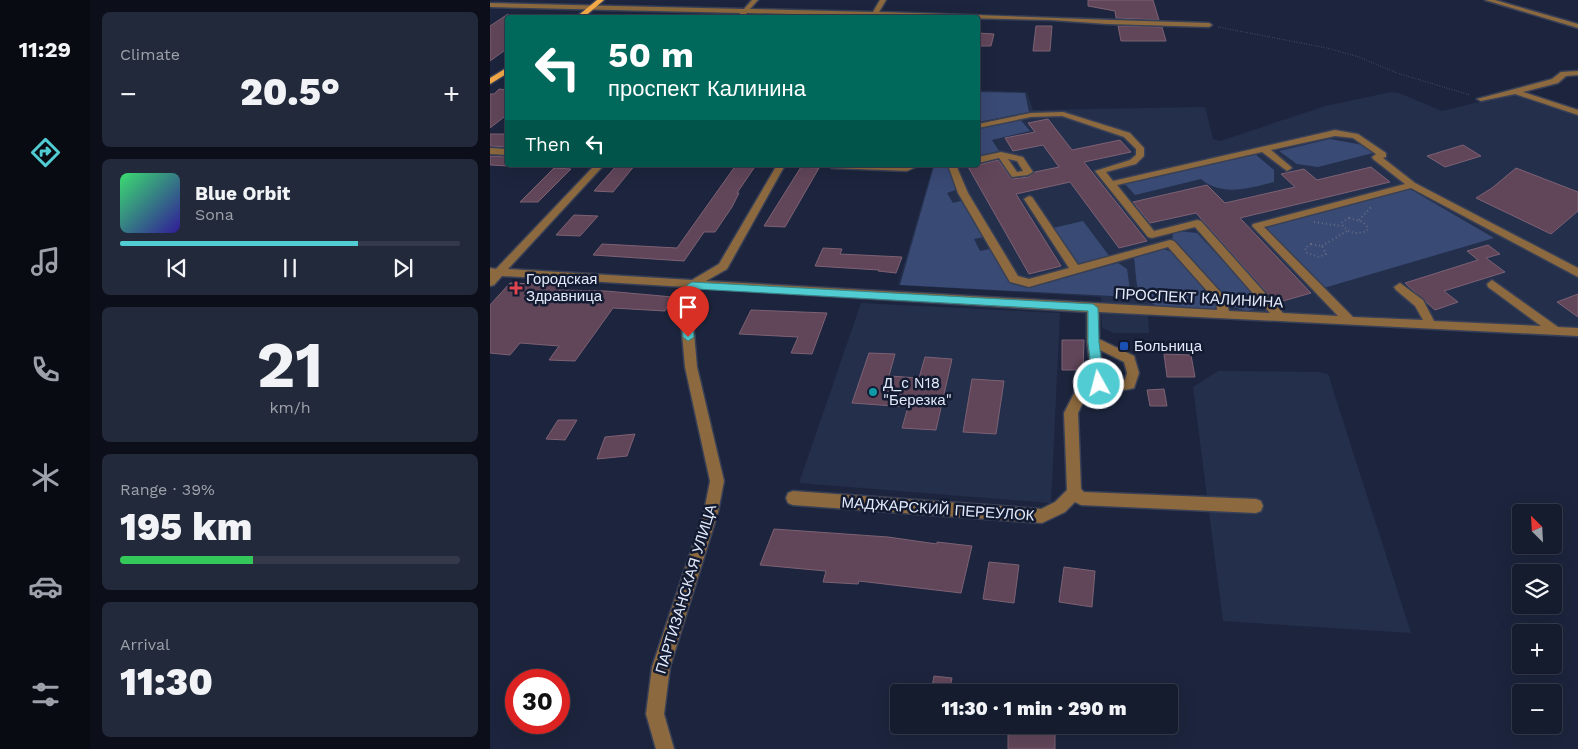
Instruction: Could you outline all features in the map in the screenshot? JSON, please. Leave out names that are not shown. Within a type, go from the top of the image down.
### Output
[{"type":"main road","points":[[582,15],[601,0]]},
{"type":"main road","points":[[490,82],[505,71]]},
{"type":"street","points":[[742,15],[755,0]]},
{"type":"street","points":[[874,15],[882,0]]},
{"type":"street","points":[[1488,0],[1578,26]]},
{"type":"street","points":[[490,5],[841,15]]},
{"type":"street","points":[[980,17],[1051,18],[1107,22],[1209,25]]},
{"type":"street","points":[[1481,99],[1555,81],[1564,74],[1578,73]]},
{"type":"street","points":[[1515,92],[1578,113]]},
{"type":"street","points":[[980,126],[1031,115],[1063,114],[1127,136],[1140,148],[1140,156],[1133,162],[1100,171],[1160,246]]},
{"type":"street","points":[[1111,184],[1335,133],[1355,136],[1383,155],[1376,157],[1412,185],[1578,273]]},
{"type":"street","points":[[1264,149],[1286,168]]},
{"type":"street","points":[[490,151],[505,152]]},
{"type":"street","points":[[980,160],[1002,155]]},
{"type":"street","points":[[490,282],[495,272],[598,167]]},
{"type":"street","points":[[692,285],[723,266],[781,167]]},
{"type":"street","points":[[882,167],[910,167]]},
{"type":"street","points":[[955,167],[963,193],[1014,279],[1029,283],[1170,243],[1221,300],[1224,314]]},
{"type":"street","points":[[1349,320],[1257,226],[1412,185]]},
{"type":"street","points":[[1029,199],[1076,270]]},
{"type":"street","points":[[1152,235],[1197,223],[1280,317]]},
{"type":"street","name":"ПРОСПЕКТ КАЛИНИНА","points":[[495,272],[1093,308],[1578,332]]},
{"type":"street","points":[[1492,284],[1556,331]]},
{"type":"street","name":"ПАРТИЗАНСКАЯ УЛИЦА","points":[[665,749],[655,714],[661,667],[711,512],[716,482],[691,367],[687,322],[692,285]]},
{"type":"street","points":[[1400,287],[1419,303],[1431,325]]},
{"type":"street","points":[[1093,308],[1093,342],[1099,384]]},
{"type":"street","points":[[1093,342],[1130,359],[1132,373],[1130,384],[1118,386],[1085,384],[1071,413],[1074,492],[1082,498],[1256,506]]},
{"type":"street","name":"МАДЖАРСКИЙ ПЕРЕУЛОК","points":[[793,498],[1042,516],[1060,507],[1074,492]]},
{"type":"path","points":[[1209,25],[1359,57],[1397,73],[1481,99]]},
{"type":"path","points":[[1322,246],[1326,254],[1320,257],[1310,255],[1305,250],[1308,244],[1322,246],[1348,231],[1359,234],[1364,233],[1368,228],[1359,220],[1349,218],[1341,223],[1348,231]]},
{"type":"shaded area","points":[[980,90],[1027,92],[1033,110],[1205,107],[1213,139],[1220,141],[1325,106],[1391,92],[1399,93],[1442,111],[1512,94],[1578,116],[1578,338],[1148,315],[1149,333],[1114,333],[1102,328],[1101,297],[898,285],[932,167],[980,167]]},
{"type":"shaded area","points":[[980,92],[1025,93],[1029,112],[980,122]]},
{"type":"shaded area","points":[[1019,118],[1030,131],[992,140],[999,151],[980,156],[980,127]]},
{"type":"shaded area","points":[[1330,139],[1363,145],[1373,153],[1318,167],[1297,164],[1279,151]]},
{"type":"shaded area","points":[[1255,154],[1274,170],[1274,182],[1236,190],[1217,188],[1201,179],[1135,195],[1125,184]]},
{"type":"shaded area","points":[[934,167],[947,167],[958,189],[947,193],[953,203],[964,200],[984,237],[974,239],[980,251],[990,249],[1008,281],[1032,287],[1118,263],[1127,269],[1131,297],[900,285]]},
{"type":"shaded area","points":[[1410,189],[1494,238],[1317,290],[1255,227]]},
{"type":"shaded area","points":[[1083,221],[1110,257],[1079,266],[1053,228]]},
{"type":"shaded area","points":[[1178,231],[1197,233],[1257,297],[1258,304],[1255,309],[1247,311],[1230,306],[1172,241],[1173,234]]},
{"type":"shaded area","points":[[1164,249],[1174,253],[1216,300],[1217,309],[1163,307],[1145,300],[1137,285],[1134,258]]},
{"type":"shaded area","points":[[861,303],[1060,313],[1051,503],[799,483]]},
{"type":"shaded area","points":[[1218,371],[1319,372],[1328,374],[1411,633],[1223,621],[1193,387]]},
{"type":"building","points":[[1088,0],[1153,0],[1159,20],[1116,18],[1115,11],[1088,6]]},
{"type":"building","points":[[505,16],[505,50],[490,61],[490,26]]},
{"type":"building","points":[[1036,26],[1052,26],[1050,51],[1033,51]]},
{"type":"building","points":[[1118,26],[1162,27],[1166,41],[1121,41]]},
{"type":"building","points":[[980,33],[994,34],[991,46],[980,46]]},
{"type":"building","points":[[499,89],[505,90],[505,116],[490,128],[490,94],[494,94]]},
{"type":"building","points":[[1048,119],[1072,150],[1120,140],[1131,152],[1084,162],[1147,241],[1119,248],[1070,182],[1016,194],[1061,266],[1029,274],[968,167],[980,167],[980,164],[998,160],[1012,179],[1028,177],[1035,172],[1059,167],[1043,145],[1013,151],[1005,138],[1035,132],[1028,123]]},
{"type":"building","points":[[490,134],[505,134],[505,147],[490,146]]},
{"type":"building","points":[[1463,145],[1481,156],[1445,167],[1427,156]]},
{"type":"building","points":[[490,156],[505,157],[505,166],[490,165]]},
{"type":"building","points":[[615,167],[633,167],[613,192],[594,191]]},
{"type":"building","points":[[735,167],[755,167],[737,193],[739,193],[732,207],[715,232],[704,232],[684,261],[593,255],[602,244],[677,248]]},
{"type":"building","points":[[801,167],[819,168],[785,227],[764,226]]},
{"type":"building","points":[[1371,167],[1390,182],[1240,218],[1311,293],[1276,303],[1196,213],[1150,223],[1133,202],[1207,185],[1225,203],[1295,187],[1281,174],[1304,169],[1317,180]]},
{"type":"building","points":[[554,168],[571,169],[538,202],[520,202]]},
{"type":"building","points":[[1516,168],[1578,192],[1578,211],[1551,234],[1476,198],[1492,188]]},
{"type":"building","points":[[574,215],[598,216],[580,236],[556,235]]},
{"type":"building","points":[[1488,245],[1500,254],[1486,258],[1505,272],[1444,291],[1458,302],[1435,310],[1405,283],[1478,260],[1467,251]]},
{"type":"building","points":[[823,248],[842,249],[840,254],[902,257],[896,273],[879,270],[815,266]]},
{"type":"building","points":[[510,283],[563,285],[559,290],[606,291],[673,297],[665,311],[613,308],[575,361],[549,360],[559,346],[520,343],[510,355],[490,353],[490,305]]},
{"type":"building","points":[[1578,294],[1578,317],[1557,302]]},
{"type":"building","points":[[751,310],[827,313],[812,354],[791,353],[798,337],[739,334]]},
{"type":"building","points":[[1062,340],[1084,340],[1083,370],[1062,370]]},
{"type":"building","name":"Д_с N18 \"Березка\"","points":[[869,353],[895,354],[889,376],[919,378],[925,357],[952,359],[936,430],[902,428],[908,407],[852,403]]},
{"type":"building","points":[[1164,354],[1191,355],[1195,377],[1167,377]]},
{"type":"building","points":[[972,379],[1004,381],[996,434],[963,432]]},
{"type":"building","points":[[1164,389],[1167,406],[1150,406],[1147,390]]},
{"type":"building","points":[[558,420],[577,420],[565,440],[546,439]]},
{"type":"building","points":[[635,434],[627,456],[597,459],[605,437]]},
{"type":"building","points":[[774,529],[888,537],[937,544],[937,542],[972,546],[961,593],[859,581],[858,584],[823,582],[826,571],[760,565]]},
{"type":"building","points":[[989,562],[1019,565],[1014,603],[983,599]]},
{"type":"building","points":[[1064,567],[1095,571],[1092,607],[1059,602]]},
{"type":"building","points":[[934,676],[952,678],[951,684],[932,684]]},
{"type":"building","points":[[1008,734],[1055,734],[1055,749],[1008,749]]},
{"type":"place","name":"Городская Здравница","points":[[516,288]]},
{"type":"place","name":"Больница","points":[[1124,346]]},
{"type":"place","name":"Д_с N18 \"Березка\"","points":[[873,392]]},
{"type":"route","points":[[688,337],[687,322],[692,285],[1093,308],[1093,342],[1099,384]]}]
